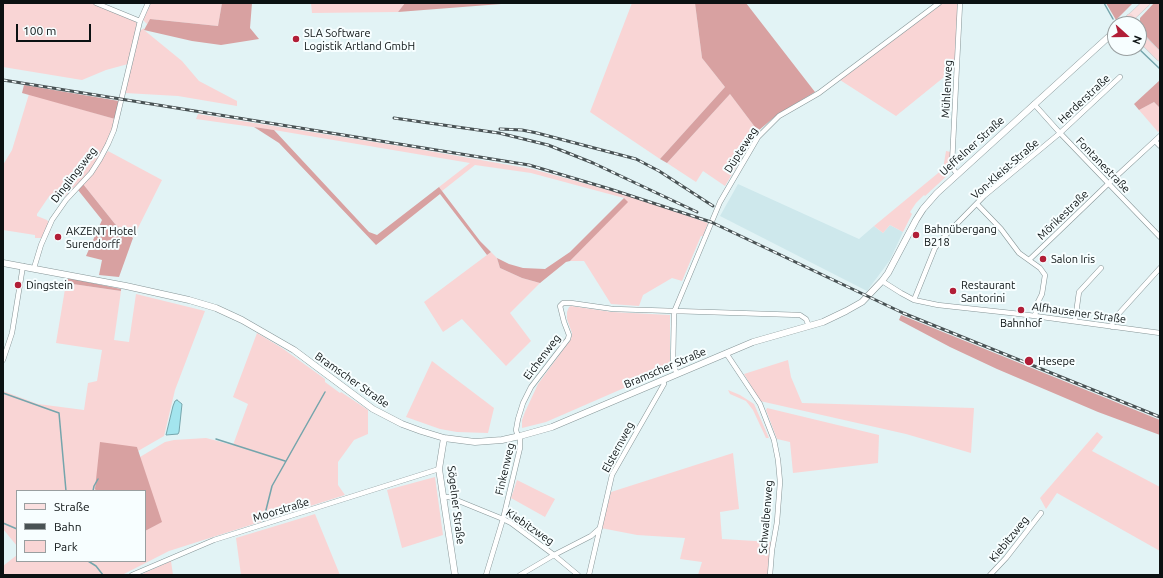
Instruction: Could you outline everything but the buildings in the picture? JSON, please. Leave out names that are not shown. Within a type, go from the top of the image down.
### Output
[{"type":"highway","points":[[1147,43],[1160,57]]},
{"type":"main road","points":[[1134,16],[1146,3]]},
{"type":"street","points":[[96,3],[140,21]]},
{"type":"street","name":"Dinglingsweg","points":[[34,268],[52,220],[66,200],[91,172],[108,144],[114,130],[140,21],[148,3]]},
{"type":"street","name":"Düpteweg","points":[[674,312],[720,202],[758,137],[779,116],[819,93],[939,3]]},
{"type":"street","name":"Mühlenweg","points":[[957,174],[952,164],[960,3]]},
{"type":"street","name":"Ueffelner Straße","points":[[868,297],[882,282],[916,220],[923,209],[937,193],[1107,38]]},
{"type":"street","name":"Herderstraße","points":[[1060,133],[1120,77]]},
{"type":"street","name":"Fontanestraße","points":[[1034,104],[1108,184],[1160,237]]},
{"type":"street","name":"Von-Kleist-Straße","points":[[914,300],[938,244],[984,196],[1060,133]]},
{"type":"street","name":"Mörikestraße","points":[[1030,259],[1160,136]]},
{"type":"street","points":[[1155,141],[1160,146]]},
{"type":"street","points":[[977,204],[1001,229],[1019,253],[1030,259],[1045,275],[1042,294],[1038,302],[1035,316]]},
{"type":"street","name":"Bramscher Straße","points":[[3,263],[126,286],[189,300],[216,308],[249,324],[294,350],[373,409],[402,424],[421,431],[444,438],[475,442],[519,437],[552,427],[753,342],[809,326],[840,314],[868,297]]},
{"type":"street","points":[[3,360],[12,333],[23,266]]},
{"type":"street","points":[[1075,321],[1079,292],[1101,268]]},
{"type":"street","points":[[1112,327],[1113,320],[1160,268]]},
{"type":"street","name":"Alfhausener Straße","points":[[882,282],[914,300],[938,305],[1075,321],[1160,333]]},
{"type":"street","name":"Eichenweg","points":[[519,437],[516,430],[522,403],[569,335],[560,306],[563,303],[613,309],[800,315],[806,318],[809,326]]},
{"type":"street","points":[[674,312],[673,365],[677,374]]},
{"type":"street","name":"Schwalbenweg","points":[[726,353],[760,404],[774,440],[778,460],[779,490],[777,522],[772,550],[770,575]]},
{"type":"street","name":"Elsternweg","points":[[589,575],[612,476],[664,384],[663,380]]},
{"type":"street","name":"Finkenweg","points":[[486,575],[520,448],[519,437]]},
{"type":"street","name":"Sögelner Straße","points":[[444,438],[439,469],[455,575]]},
{"type":"street","name":"Moorstraße","points":[[132,575],[214,540],[439,469]]},
{"type":"street","name":"Kiebitzweg","points":[[443,497],[448,497],[511,523],[578,575]]},
{"type":"street","name":"Kiebitzweg","points":[[990,575],[1006,558],[1041,513]]},
{"type":"street","points":[[520,575],[591,536],[600,528]]},
{"type":"shaded area","points":[[222,3],[252,3],[250,28],[259,39],[221,45],[192,41],[144,30],[150,19],[218,26]]},
{"type":"shaded area","points":[[405,3],[514,3],[398,12]]},
{"type":"shaded area","points":[[695,3],[746,3],[815,92],[778,114],[758,131],[730,94],[667,163],[660,159],[725,87],[702,58]]},
{"type":"shaded area","points":[[1106,3],[1133,3],[1120,16],[1114,16]]},
{"type":"shaded area","points":[[1154,3],[1160,3],[1160,51],[1147,37],[1147,16],[1142,16]]},
{"type":"shaded area","points":[[1160,80],[1160,108],[1154,102],[1139,110],[1134,104]]},
{"type":"shaded area","points":[[24,85],[119,101],[115,119],[22,93]]},
{"type":"shaded area","points":[[254,127],[274,130],[369,232],[377,235],[439,187],[480,241],[491,252],[487,255],[440,194],[376,245],[279,143]]},
{"type":"shaded area","points":[[83,184],[115,224],[133,238],[119,277],[99,275],[102,260],[86,256],[102,220],[78,190]]},
{"type":"shaded area","points":[[738,184],[859,239],[874,226],[883,233],[890,225],[903,232],[890,260],[867,291],[720,216]]},
{"type":"shaded area","points":[[624,198],[628,202],[570,261],[566,262],[540,283],[522,278],[500,268],[497,258],[509,264],[523,268],[545,269],[570,252]]},
{"type":"shaded area","points":[[68,278],[121,289],[121,291],[66,283]]},
{"type":"shaded area","points":[[901,315],[1160,420],[1160,435],[1098,412],[997,369],[950,347],[899,320]]},
{"type":"shaded area","points":[[100,442],[137,447],[162,522],[146,530],[146,490],[95,489]]},
{"type":"green space","points":[[3,3],[91,3],[135,20],[138,26],[128,64],[106,70],[82,80],[3,67]]},
{"type":"green space","points":[[151,3],[222,3],[218,26],[150,19],[147,24],[143,20]]},
{"type":"green space","points":[[311,3],[405,3],[398,12],[312,13]]},
{"type":"green space","points":[[632,3],[695,3],[702,58],[725,87],[660,159],[590,112]]},
{"type":"green space","points":[[943,3],[958,3],[954,69],[896,116],[840,80]]},
{"type":"green space","points":[[144,28],[144,30],[182,61],[199,81],[237,101],[237,106],[178,96],[125,93],[140,31]]},
{"type":"green space","points":[[29,94],[115,119],[113,130],[107,144],[90,172],[64,197],[50,195],[37,214],[37,216],[47,220],[49,223],[42,238],[35,238],[35,235],[3,230],[3,165],[12,150]]},
{"type":"green space","points":[[730,94],[758,131],[725,186],[703,171],[696,182],[667,163]]},
{"type":"green space","points":[[1154,102],[1160,108],[1160,130],[1158,132],[1139,110]]},
{"type":"green space","points":[[198,114],[412,148],[532,169],[627,195],[708,223],[682,281],[672,278],[643,295],[639,306],[611,304],[584,261],[570,261],[627,202],[624,198],[531,173],[475,165],[442,191],[439,187],[470,163],[274,130],[196,119]]},
{"type":"green space","points":[[108,151],[162,180],[133,238],[115,224],[83,184]]},
{"type":"green space","points":[[946,151],[951,152],[950,173],[916,203],[910,212],[912,214],[903,232],[890,225],[883,233],[874,226],[943,169]]},
{"type":"green space","points":[[491,252],[497,258],[500,268],[522,278],[540,283],[510,313],[531,341],[506,366],[462,319],[443,332],[424,302]]},
{"type":"green space","points":[[66,283],[121,291],[114,340],[129,342],[136,294],[205,311],[175,390],[164,436],[138,451],[137,447],[96,490],[16,490],[16,545],[3,529],[3,391],[38,404],[84,410],[88,383],[97,381],[102,350],[56,343]]},
{"type":"green space","points":[[571,306],[612,312],[670,315],[670,368],[546,422],[522,428],[522,420],[538,384],[571,339],[572,333],[567,319],[567,312]]},
{"type":"green space","points":[[257,333],[282,348],[325,379],[325,382],[340,393],[341,392],[368,410],[368,434],[354,440],[338,462],[338,485],[345,495],[169,551],[122,575],[3,575],[3,566],[16,556],[16,562],[146,562],[146,530],[161,522],[140,457],[165,442],[174,440],[206,438],[233,445],[248,404],[233,397]]},
{"type":"green space","points":[[788,360],[791,377],[802,403],[974,408],[971,453],[906,434],[760,401],[744,374]]},
{"type":"green space","points":[[432,361],[494,408],[488,433],[457,432],[440,429],[406,417]]},
{"type":"green space","points":[[728,390],[740,395],[754,404],[769,438],[766,438],[753,410],[746,401],[730,394]]},
{"type":"green space","points":[[767,408],[879,435],[878,463],[793,473],[790,442],[777,439],[766,410]]},
{"type":"green space","points":[[1097,432],[1103,437],[1092,451],[1160,487],[1160,551],[1057,493],[1046,509],[1040,498]]},
{"type":"green space","points":[[733,453],[739,509],[720,512],[722,539],[772,542],[769,575],[698,575],[702,562],[680,559],[685,538],[637,535],[601,528],[611,492]]},
{"type":"green space","points":[[435,477],[443,535],[402,548],[387,490]]},
{"type":"green space","points":[[517,480],[555,499],[545,517],[511,498]]},
{"type":"green space","points":[[315,514],[340,575],[241,575],[236,538]]},
{"type":"green space","points":[[171,561],[173,575],[140,575]]},
{"type":"water","points":[[177,400],[182,404],[179,432],[178,434],[166,435],[173,406]]},
{"type":"waterway","points":[[1104,3],[1111,16]]},
{"type":"waterway","points":[[1146,56],[1160,69]]},
{"type":"waterway","points":[[263,522],[272,486],[325,392]]},
{"type":"waterway","points":[[3,393],[59,413],[66,490]]},
{"type":"waterway","points":[[216,439],[285,461]]},
{"type":"waterway","points":[[93,490],[98,479]]},
{"type":"waterway","points":[[3,523],[16,529]]},
{"type":"waterway","points":[[90,562],[96,566],[103,575]]},
{"type":"railway","points":[[3,80],[529,165],[610,189],[711,222],[903,313],[1160,417]]},
{"type":"railway","points":[[394,118],[499,133],[548,145],[593,163],[697,212]]},
{"type":"railway","points":[[500,129],[522,130],[537,133],[636,159],[659,171],[713,206]]},
{"type":"place","name":"SLA Software Logistik Artland GmbH","points":[[296,39]]},
{"type":"place","name":"Bahnübergang B218","points":[[916,235]]},
{"type":"place","name":"AKZENT Hotel Surendorff","points":[[58,237]]},
{"type":"place","name":"Salon Iris","points":[[1043,259]]},
{"type":"place","name":"Dingstein","points":[[18,285]]},
{"type":"place","name":"Restaurant Santorini","points":[[953,291]]},
{"type":"place","name":"Bahnhof","points":[[1021,310]]},
{"type":"place","name":"Hesepe","points":[[1029,361]]}]
